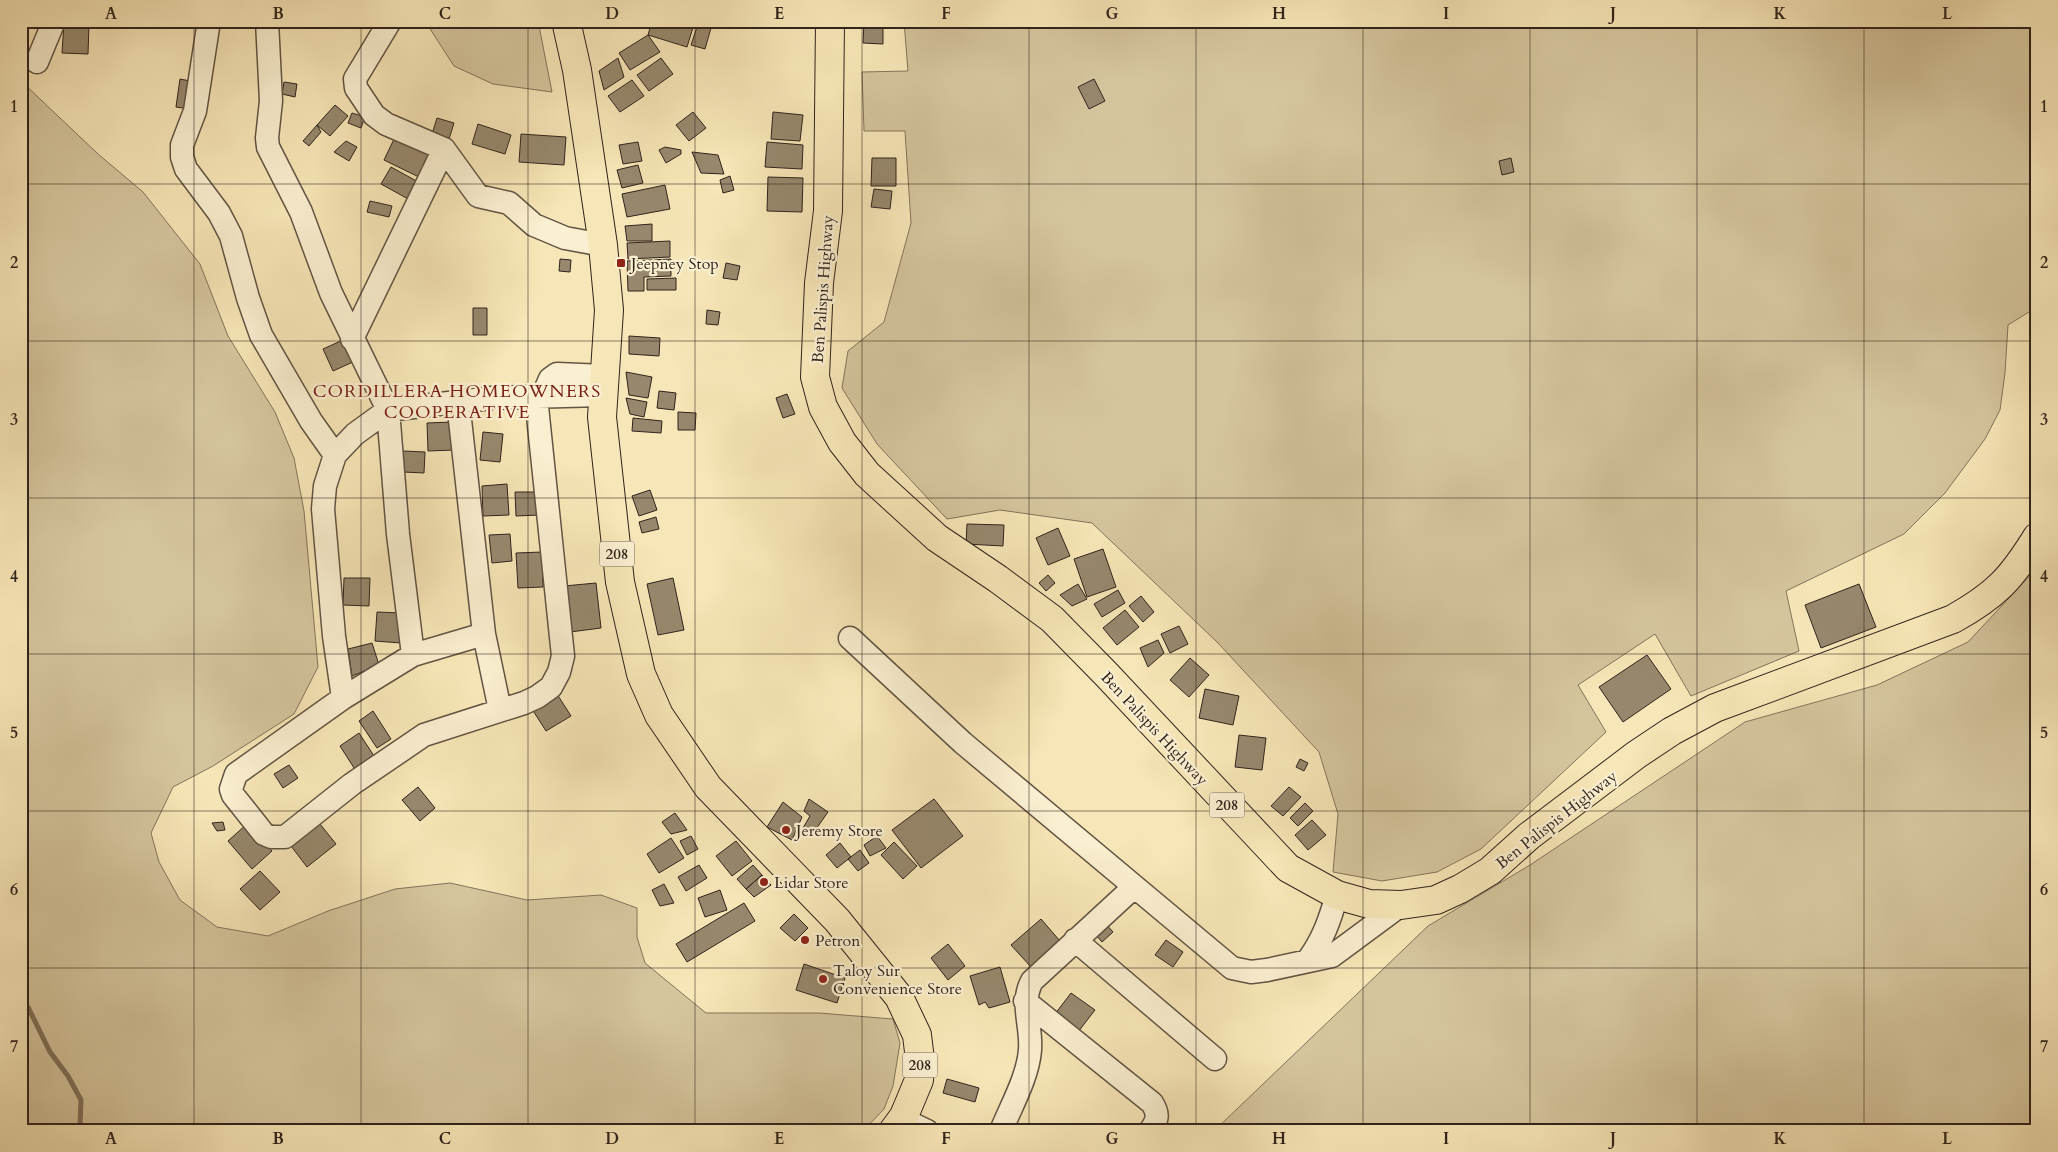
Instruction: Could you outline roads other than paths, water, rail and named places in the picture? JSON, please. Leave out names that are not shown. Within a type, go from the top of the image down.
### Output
[{"type":"main road","name":"208","points":[[566,21],[578,70],[603,245],[609,310],[602,417],[620,582],[641,674],[659,714],[708,787],[837,920],[899,997],[918,1035],[920,1060],[919,1080],[897,1125]]},
{"type":"main road","name":"Ben Palispis Highway","points":[[830,21],[828,211],[820,283],[815,377],[822,407],[842,442],[867,474],[937,538],[998,579],[1052,620],[1106,674],[1288,868],[1337,895],[1369,904],[1401,906],[1436,900],[1460,890],[1490,871],[1529,836],[1636,755],[1672,731],[1715,708],[1953,619],[1982,603],[1999,590],[2037,537]]},
{"type":"street","points":[[37,62],[54,21]]},
{"type":"street","points":[[209,21],[195,111],[182,145],[182,157],[186,169],[219,213],[231,236],[248,298],[261,335],[311,421],[335,455]]},
{"type":"street","points":[[267,21],[271,101],[268,147],[301,212],[330,293],[388,410],[398,534],[413,655]]},
{"type":"street","points":[[390,21],[360,68],[355,80],[356,88],[374,115],[386,124],[444,149],[478,196],[509,203],[534,225],[557,235],[603,245]]},
{"type":"street","points":[[352,339],[444,149]]},
{"type":"street","points":[[343,698],[334,636],[323,509],[325,486],[335,455],[355,434],[388,410],[492,398],[539,397],[604,386]]},
{"type":"street","points":[[484,634],[413,655],[343,698],[236,774],[231,789],[233,795],[264,834],[270,838],[284,837],[352,784],[424,736],[524,703],[551,687],[559,672],[563,656],[539,397]]},
{"type":"street","points":[[458,402],[484,634],[500,710]]},
{"type":"street","points":[[850,638],[963,742],[1232,968],[1251,972],[1332,956],[1401,906]]},
{"type":"street","points":[[1001,1131],[1028,1063],[1030,1048],[1025,1001],[1026,991],[1032,981],[1134,887]]},
{"type":"street","points":[[1308,960],[1319,946],[1326,932],[1337,895]]},
{"type":"street","points":[[1075,940],[1215,1059]]},
{"type":"street","points":[[1025,1001],[1152,1103],[1158,1112],[1158,1119],[1150,1131]]},
{"type":"street","points":[[897,1125],[927,1131]]},
{"type":"waterway","points":[[21,1002],[28,1007],[50,1052],[68,1076],[81,1100],[80,1125],[84,1131]]},
{"type":"place","name":"Jeepney Stop","points":[[621,263]]},
{"type":"place","name":"Jeremy Store","points":[[786,830]]},
{"type":"place","name":"Lidar Store","points":[[764,882]]},
{"type":"place","name":"Petron","points":[[805,940]]},
{"type":"place","name":"Taloy Sur Convenience Store","points":[[823,979]]},
{"type":"district","name":"CORDILLERA HOMEOWNERS COOPERATIVE","points":[[457,401]]}]
